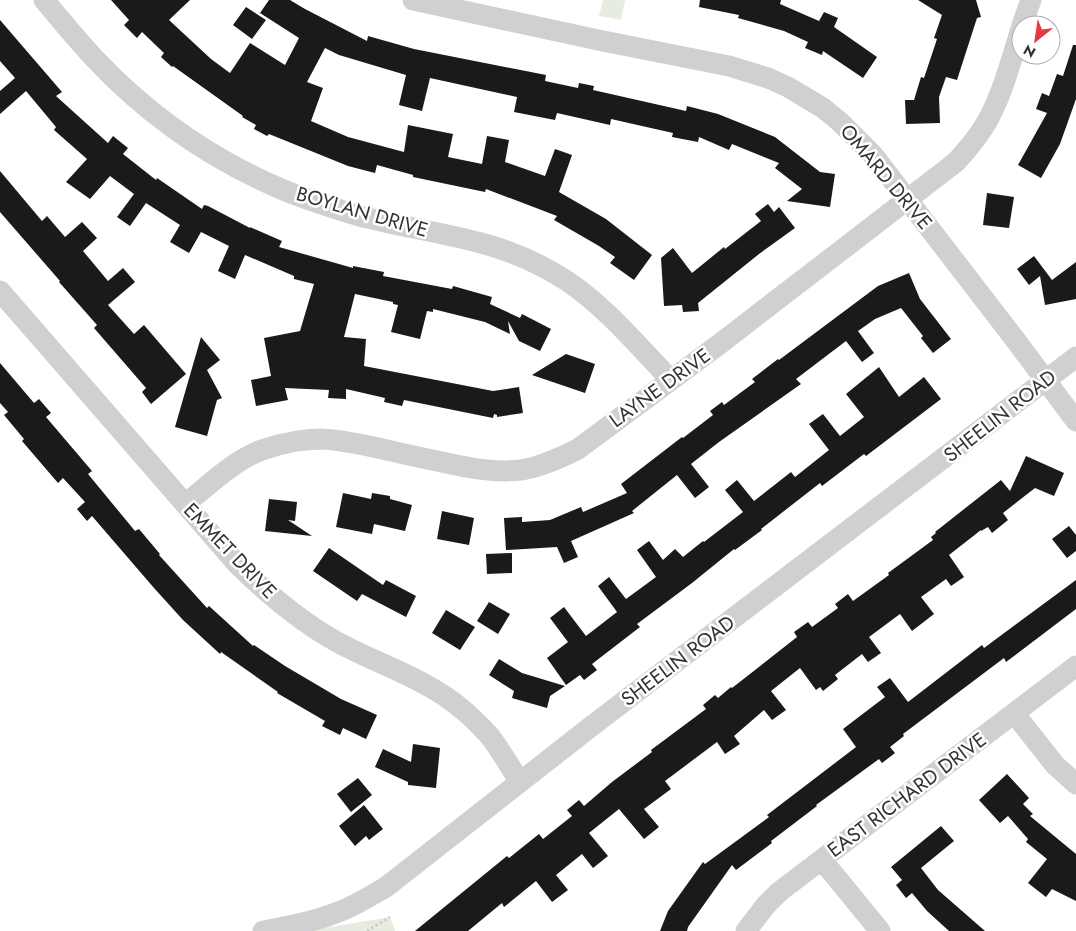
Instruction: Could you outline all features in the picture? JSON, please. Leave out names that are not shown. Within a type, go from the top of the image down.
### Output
[{"type":"street","name":"BOYLAN DRIVE","points":[[44,0],[95,60],[136,99],[181,134],[212,154],[280,188],[311,200],[356,215],[481,243],[535,263],[567,281],[596,303],[671,380]]},
{"type":"street","name":"OMARD DRIVE","points":[[413,0],[729,66],[768,78],[788,87],[816,104],[840,122],[873,155],[1076,421]]},
{"type":"street","points":[[1026,15],[1031,0]]},
{"type":"street","name":"LAYNE DRIVE","points":[[185,504],[248,457],[270,448],[302,440],[322,439],[352,443],[473,469],[495,471],[521,470],[558,459],[578,449],[717,346],[947,170],[972,143],[986,123],[999,95],[1011,59]]},
{"type":"street","name":"EMMET DRIVE","points":[[0,291],[239,566],[261,588],[311,626],[337,642],[437,691],[463,710],[489,735],[520,782]]},
{"type":"street","name":"SHEELIN ROAD","points":[[263,931],[308,922],[338,913],[386,887],[520,782],[1076,357]]},
{"type":"street","name":"EAST RICHARD DRIVE","points":[[746,931],[772,899],[1076,666]]},
{"type":"street","points":[[1014,713],[1055,765],[1076,784]]},
{"type":"street","points":[[822,860],[880,931]]},
{"type":"path","points":[[367,931],[390,917]]},
{"type":"shaded area","points":[[603,0],[625,0],[621,20],[599,16]]},
{"type":"shaded area","points":[[390,917],[395,931],[306,931]]},
{"type":"building","points":[[111,0],[190,0],[169,20],[211,59],[230,73],[250,43],[285,65],[299,38],[260,13],[269,0],[290,0],[367,41],[368,36],[414,49],[546,75],[545,81],[578,88],[579,83],[594,86],[593,90],[686,111],[687,106],[718,114],[775,137],[820,172],[835,174],[830,207],[787,201],[802,189],[775,168],[779,163],[732,144],[729,150],[699,137],[698,142],[672,137],[673,133],[611,119],[610,125],[557,113],[555,120],[514,112],[517,97],[430,78],[422,111],[399,105],[406,75],[339,55],[325,48],[307,82],[323,88],[311,121],[348,137],[404,152],[408,125],[453,134],[448,157],[482,164],[487,136],[509,140],[505,162],[545,176],[555,149],[572,155],[559,192],[606,219],[652,255],[634,280],[610,263],[615,257],[554,220],[557,216],[486,189],[485,192],[413,177],[413,175],[377,165],[375,173],[348,166],[269,134],[267,136],[254,129],[256,125],[172,67],[161,57],[164,53],[142,32],[137,38],[124,25],[129,20]]},
{"type":"building","points":[[700,0],[781,0],[780,4],[819,21],[824,12],[838,18],[834,27],[877,57],[863,78],[823,51],[822,55],[805,48],[808,42],[784,31],[738,18],[739,15],[699,7]]},
{"type":"building","points":[[918,0],[976,0],[981,17],[977,18],[957,80],[946,77],[939,97],[940,123],[906,124],[905,100],[914,100],[921,77],[924,78],[937,39],[934,38],[942,15]]},
{"type":"building","points":[[246,7],[266,20],[252,39],[233,25]]},
{"type":"building","points":[[0,20],[62,92],[56,96],[108,143],[113,136],[128,148],[123,154],[156,180],[157,178],[202,209],[204,205],[208,206],[250,228],[282,241],[279,247],[353,268],[353,266],[384,272],[383,276],[452,289],[453,286],[492,297],[490,304],[520,318],[522,314],[551,329],[540,351],[519,341],[508,321],[510,334],[485,322],[433,309],[433,312],[427,311],[420,339],[391,332],[398,305],[393,304],[393,302],[355,294],[344,337],[366,339],[364,366],[493,391],[519,387],[523,413],[497,417],[494,414],[493,418],[404,400],[402,406],[384,402],[385,398],[346,389],[346,399],[328,398],[329,390],[285,388],[288,400],[256,406],[251,380],[271,376],[264,338],[300,331],[314,284],[294,279],[294,276],[245,255],[235,279],[218,271],[229,246],[201,232],[189,253],[170,242],[180,225],[146,203],[130,226],[117,217],[134,194],[110,176],[90,199],[66,182],[87,159],[54,130],[56,127],[26,91],[0,114],[0,91],[15,78],[0,61]]},
{"type":"building","points":[[1073,45],[1076,45],[1076,99],[1060,144],[1041,178],[1018,165],[1047,113],[1036,109],[1042,93],[1049,96],[1057,74],[1063,76]]},
{"type":"building","points":[[0,171],[42,221],[47,216],[65,237],[82,222],[97,238],[83,251],[108,281],[123,268],[135,282],[108,305],[134,334],[144,325],[186,374],[151,404],[142,392],[146,388],[94,328],[97,325],[0,212]]},
{"type":"building","points":[[987,193],[1014,197],[1009,228],[983,225]]},
{"type":"building","points":[[768,204],[774,212],[779,207],[795,228],[698,303],[699,311],[683,312],[682,305],[664,306],[661,258],[673,248],[692,273],[724,247],[725,249],[761,221],[755,214]]},
{"type":"building","points":[[1034,256],[1052,280],[1076,262],[1076,299],[1045,305],[1040,276],[1029,285],[1017,269]]},
{"type":"building","points":[[909,273],[920,299],[951,339],[933,353],[921,338],[923,336],[901,308],[875,319],[858,331],[874,353],[862,362],[846,341],[796,379],[801,384],[691,464],[709,487],[695,498],[677,475],[632,511],[634,513],[571,541],[578,557],[564,563],[557,547],[506,550],[504,518],[522,517],[522,522],[550,520],[581,507],[583,512],[627,493],[621,484],[713,415],[710,411],[722,402],[724,405],[755,382],[752,379],[878,286]]},
{"type":"building","points":[[201,337],[220,360],[207,370],[222,398],[217,400],[207,436],[175,427]]},
{"type":"building","points":[[566,354],[595,364],[585,393],[532,375]]},
{"type":"building","points":[[0,363],[34,403],[39,399],[51,413],[46,417],[92,471],[88,474],[135,531],[139,529],[159,555],[207,608],[209,606],[253,646],[341,699],[377,715],[366,739],[343,728],[340,735],[322,726],[325,721],[277,693],[221,652],[220,654],[183,620],[92,516],[87,521],[77,509],[85,502],[63,478],[58,483],[22,441],[24,439],[4,415],[8,412],[0,403]]},
{"type":"building","points":[[879,367],[899,397],[924,377],[941,399],[866,456],[864,454],[822,486],[820,483],[762,530],[734,549],[637,624],[640,627],[592,664],[597,670],[584,680],[580,675],[566,685],[547,658],[568,642],[550,618],[564,607],[586,636],[617,612],[598,586],[609,577],[626,599],[656,577],[637,550],[649,541],[663,560],[675,549],[683,557],[743,512],[725,490],[737,480],[754,501],[791,472],[795,477],[829,450],[809,424],[823,414],[840,436],[864,417],[846,394]]},
{"type":"building","points":[[1026,456],[1064,473],[1054,496],[1035,488],[1003,513],[1008,520],[992,533],[988,527],[981,530],[949,555],[964,577],[951,586],[946,579],[921,597],[934,614],[912,631],[900,614],[869,637],[881,653],[868,662],[862,654],[835,675],[838,679],[823,691],[820,687],[816,690],[800,668],[771,691],[786,710],[772,720],[764,710],[734,736],[740,744],[725,754],[717,742],[665,781],[671,789],[644,809],[659,827],[644,839],[619,809],[589,833],[608,856],[593,868],[582,854],[556,875],[568,890],[552,902],[536,881],[504,907],[502,903],[468,931],[415,931],[507,856],[509,858],[539,834],[543,839],[572,816],[567,810],[579,800],[584,806],[652,752],[651,750],[706,709],[703,705],[715,695],[718,698],[797,637],[794,632],[808,622],[812,627],[838,608],[835,604],[848,594],[853,601],[889,575],[888,573],[933,540],[931,537],[935,532],[1001,480],[1010,491]]},
{"type":"building","points":[[343,493],[371,499],[372,493],[390,496],[390,499],[412,505],[405,531],[374,524],[372,534],[336,527]]},
{"type":"building","points":[[269,499],[297,502],[295,521],[288,520],[312,536],[265,531]]},
{"type":"building","points":[[442,511],[474,518],[469,545],[437,539]]},
{"type":"building","points":[[1069,526],[1076,535],[1076,551],[1067,558],[1052,539]]},
{"type":"building","points":[[329,548],[383,585],[386,580],[416,596],[406,617],[362,594],[357,601],[313,571]]},
{"type":"building","points":[[512,553],[512,573],[487,574],[486,554]]},
{"type":"building","points":[[1076,580],[1076,609],[1006,662],[1004,658],[903,734],[904,736],[890,747],[895,753],[882,763],[879,759],[816,805],[771,841],[772,843],[736,870],[732,865],[687,931],[660,931],[668,911],[703,862],[705,864],[769,817],[767,815],[856,747],[843,729],[885,697],[877,687],[890,678],[908,702],[982,645],[984,648]]},
{"type":"building","points":[[489,602],[510,614],[498,634],[477,621]]},
{"type":"building","points":[[446,610],[475,627],[460,650],[432,633]]},
{"type":"building","points":[[499,659],[522,673],[565,686],[550,696],[547,708],[512,698],[514,691],[489,675]]},
{"type":"building","points":[[413,744],[440,748],[436,788],[408,785],[408,782],[375,767],[383,749],[411,762]]},
{"type":"building","points":[[1007,774],[1029,798],[1023,804],[1033,814],[1030,816],[1076,854],[1076,901],[1052,889],[1046,897],[1028,883],[1047,859],[1026,842],[1028,839],[1008,816],[1000,823],[979,800]]},
{"type":"building","points":[[358,778],[372,795],[351,812],[337,794]]},
{"type":"building","points":[[364,805],[383,829],[369,840],[366,836],[355,846],[339,826]]},
{"type":"building","points":[[941,826],[954,841],[921,868],[938,890],[985,931],[949,931],[927,911],[912,893],[906,898],[896,885],[902,880],[891,867]]}]
